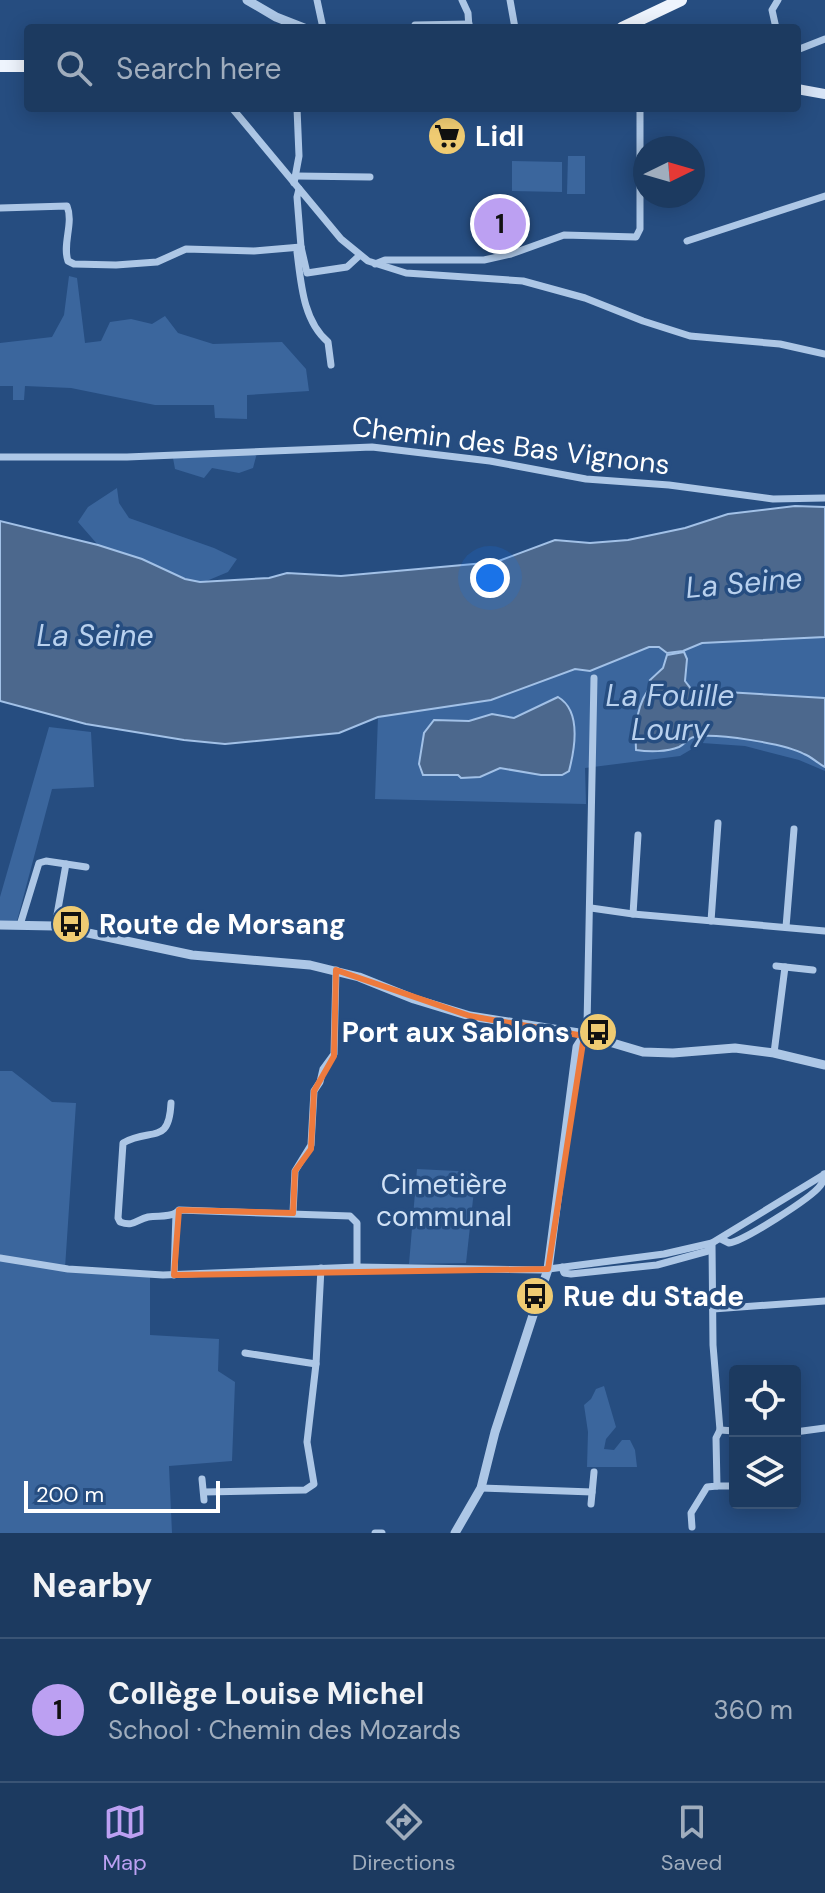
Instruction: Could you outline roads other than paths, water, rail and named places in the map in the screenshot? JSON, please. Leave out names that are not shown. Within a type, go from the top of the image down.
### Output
[{"type":"main road","points":[[630,24],[681,0]]},
{"type":"main road","points":[[646,24],[693,0]]},
{"type":"main road","points":[[0,66],[24,66]]},
{"type":"main road","points":[[801,90],[825,94]]},
{"type":"street","points":[[247,0],[294,24]]},
{"type":"street","points":[[317,0],[322,24]]},
{"type":"street","points":[[462,0],[469,24]]},
{"type":"street","points":[[510,0],[514,24]]},
{"type":"street","points":[[775,24],[772,10],[778,0]]},
{"type":"street","points":[[801,48],[825,39]]},
{"type":"street","points":[[236,112],[359,256],[375,264],[406,273],[523,281],[585,298],[690,336],[780,344],[825,354]]},
{"type":"street","points":[[297,112],[297,197],[301,247],[307,273],[347,267],[359,256]]},
{"type":"street","points":[[375,264],[385,260],[484,260],[564,235],[636,237],[641,225],[640,112]]},
{"type":"street","points":[[297,182],[370,177]]},
{"type":"street","points":[[687,241],[825,196]]},
{"type":"street","points":[[0,208],[67,206],[66,254],[68,261],[74,264],[157,262],[186,249],[254,251],[301,247]]},
{"type":"street","points":[[301,247],[297,252],[303,297],[318,333],[328,342],[331,365]]},
{"type":"street","name":"Chemin des Bas Vignons","points":[[0,457],[127,457],[372,447],[490,461],[586,479],[669,485],[773,499],[825,498]]},
{"type":"street","points":[[455,1533],[481,1488],[495,1432],[548,1269],[577,1047],[587,1026],[594,678]]},
{"type":"street","points":[[711,921],[718,823]]},
{"type":"street","points":[[786,927],[794,829]]},
{"type":"street","points":[[633,914],[638,835]]},
{"type":"street","points":[[20,925],[38,865],[46,861],[86,867]]},
{"type":"street","points":[[55,926],[66,864]]},
{"type":"street","points":[[591,908],[825,931]]},
{"type":"street","points":[[0,925],[55,926],[192,955],[285,961],[336,970],[470,1016],[584,1036],[643,1052],[735,1048],[825,1065]]},
{"type":"street","points":[[774,1053],[780,966],[813,970]]},
{"type":"street","points":[[293,1213],[295,1171],[311,1145],[314,1091],[323,1069],[334,1054],[336,970]]},
{"type":"street","points":[[171,1103],[170,1121],[164,1131],[123,1143],[120,1222],[130,1225],[146,1218],[173,1216],[179,1210],[344,1214],[355,1219],[357,1267]]},
{"type":"street","points":[[0,1258],[80,1270],[174,1275],[357,1267],[402,1270],[548,1269],[664,1254],[712,1243],[825,1174]]},
{"type":"street","points":[[174,1275],[176,1213]]},
{"type":"street","points":[[712,1243],[714,1377],[720,1430],[716,1438],[717,1486]]},
{"type":"street","points":[[202,1479],[204,1496],[305,1490],[314,1484],[307,1442],[316,1364],[321,1268]]},
{"type":"street","points":[[713,1309],[825,1301]]},
{"type":"street","points":[[245,1353],[316,1364]]},
{"type":"street","points":[[801,1431],[825,1428]]},
{"type":"street","points":[[720,1430],[729,1431]]},
{"type":"street","points":[[591,1504],[594,1472]]},
{"type":"street","points":[[692,1527],[691,1513],[707,1487],[729,1486]]},
{"type":"street","points":[[481,1488],[592,1492]]},
{"type":"street","points":[[375,1533],[382,1533]]},
{"type":"water","name":"La Seine","points":[[795,506],[825,507],[825,637],[702,643],[683,651],[667,653],[659,647],[649,647],[590,671],[575,669],[491,700],[378,717],[339,733],[225,744],[86,724],[0,701],[0,521],[98,545],[200,582],[269,578],[287,573],[341,576],[496,562],[555,540],[590,543],[628,540],[685,528],[728,514]]},
{"type":"water","name":"La Fouille Loury","points":[[684,652],[687,659],[685,681],[692,690],[825,698],[825,767],[795,750],[733,738],[694,737],[669,750],[636,750],[638,715],[643,699],[653,684],[650,680],[663,668],[667,655]]},
{"type":"water","points":[[558,697],[566,703],[574,721],[569,771],[562,775],[541,775],[500,768],[480,777],[423,775],[419,764],[424,733],[434,720],[469,721],[492,714],[514,718]]},
{"type":"place","name":"Lidl","points":[[447,136]]},
{"type":"place","name":"Collège Louise Michel","points":[[500,224]]},
{"type":"place","name":"Route de Morsang","points":[[71,924]]},
{"type":"place","name":"Port aux Sablons","points":[[598,1032]]},
{"type":"place","name":"Rue du Stade","points":[[535,1296]]},
{"type":"park label","name":"Cimetière communal","points":[[444,1200]]}]
